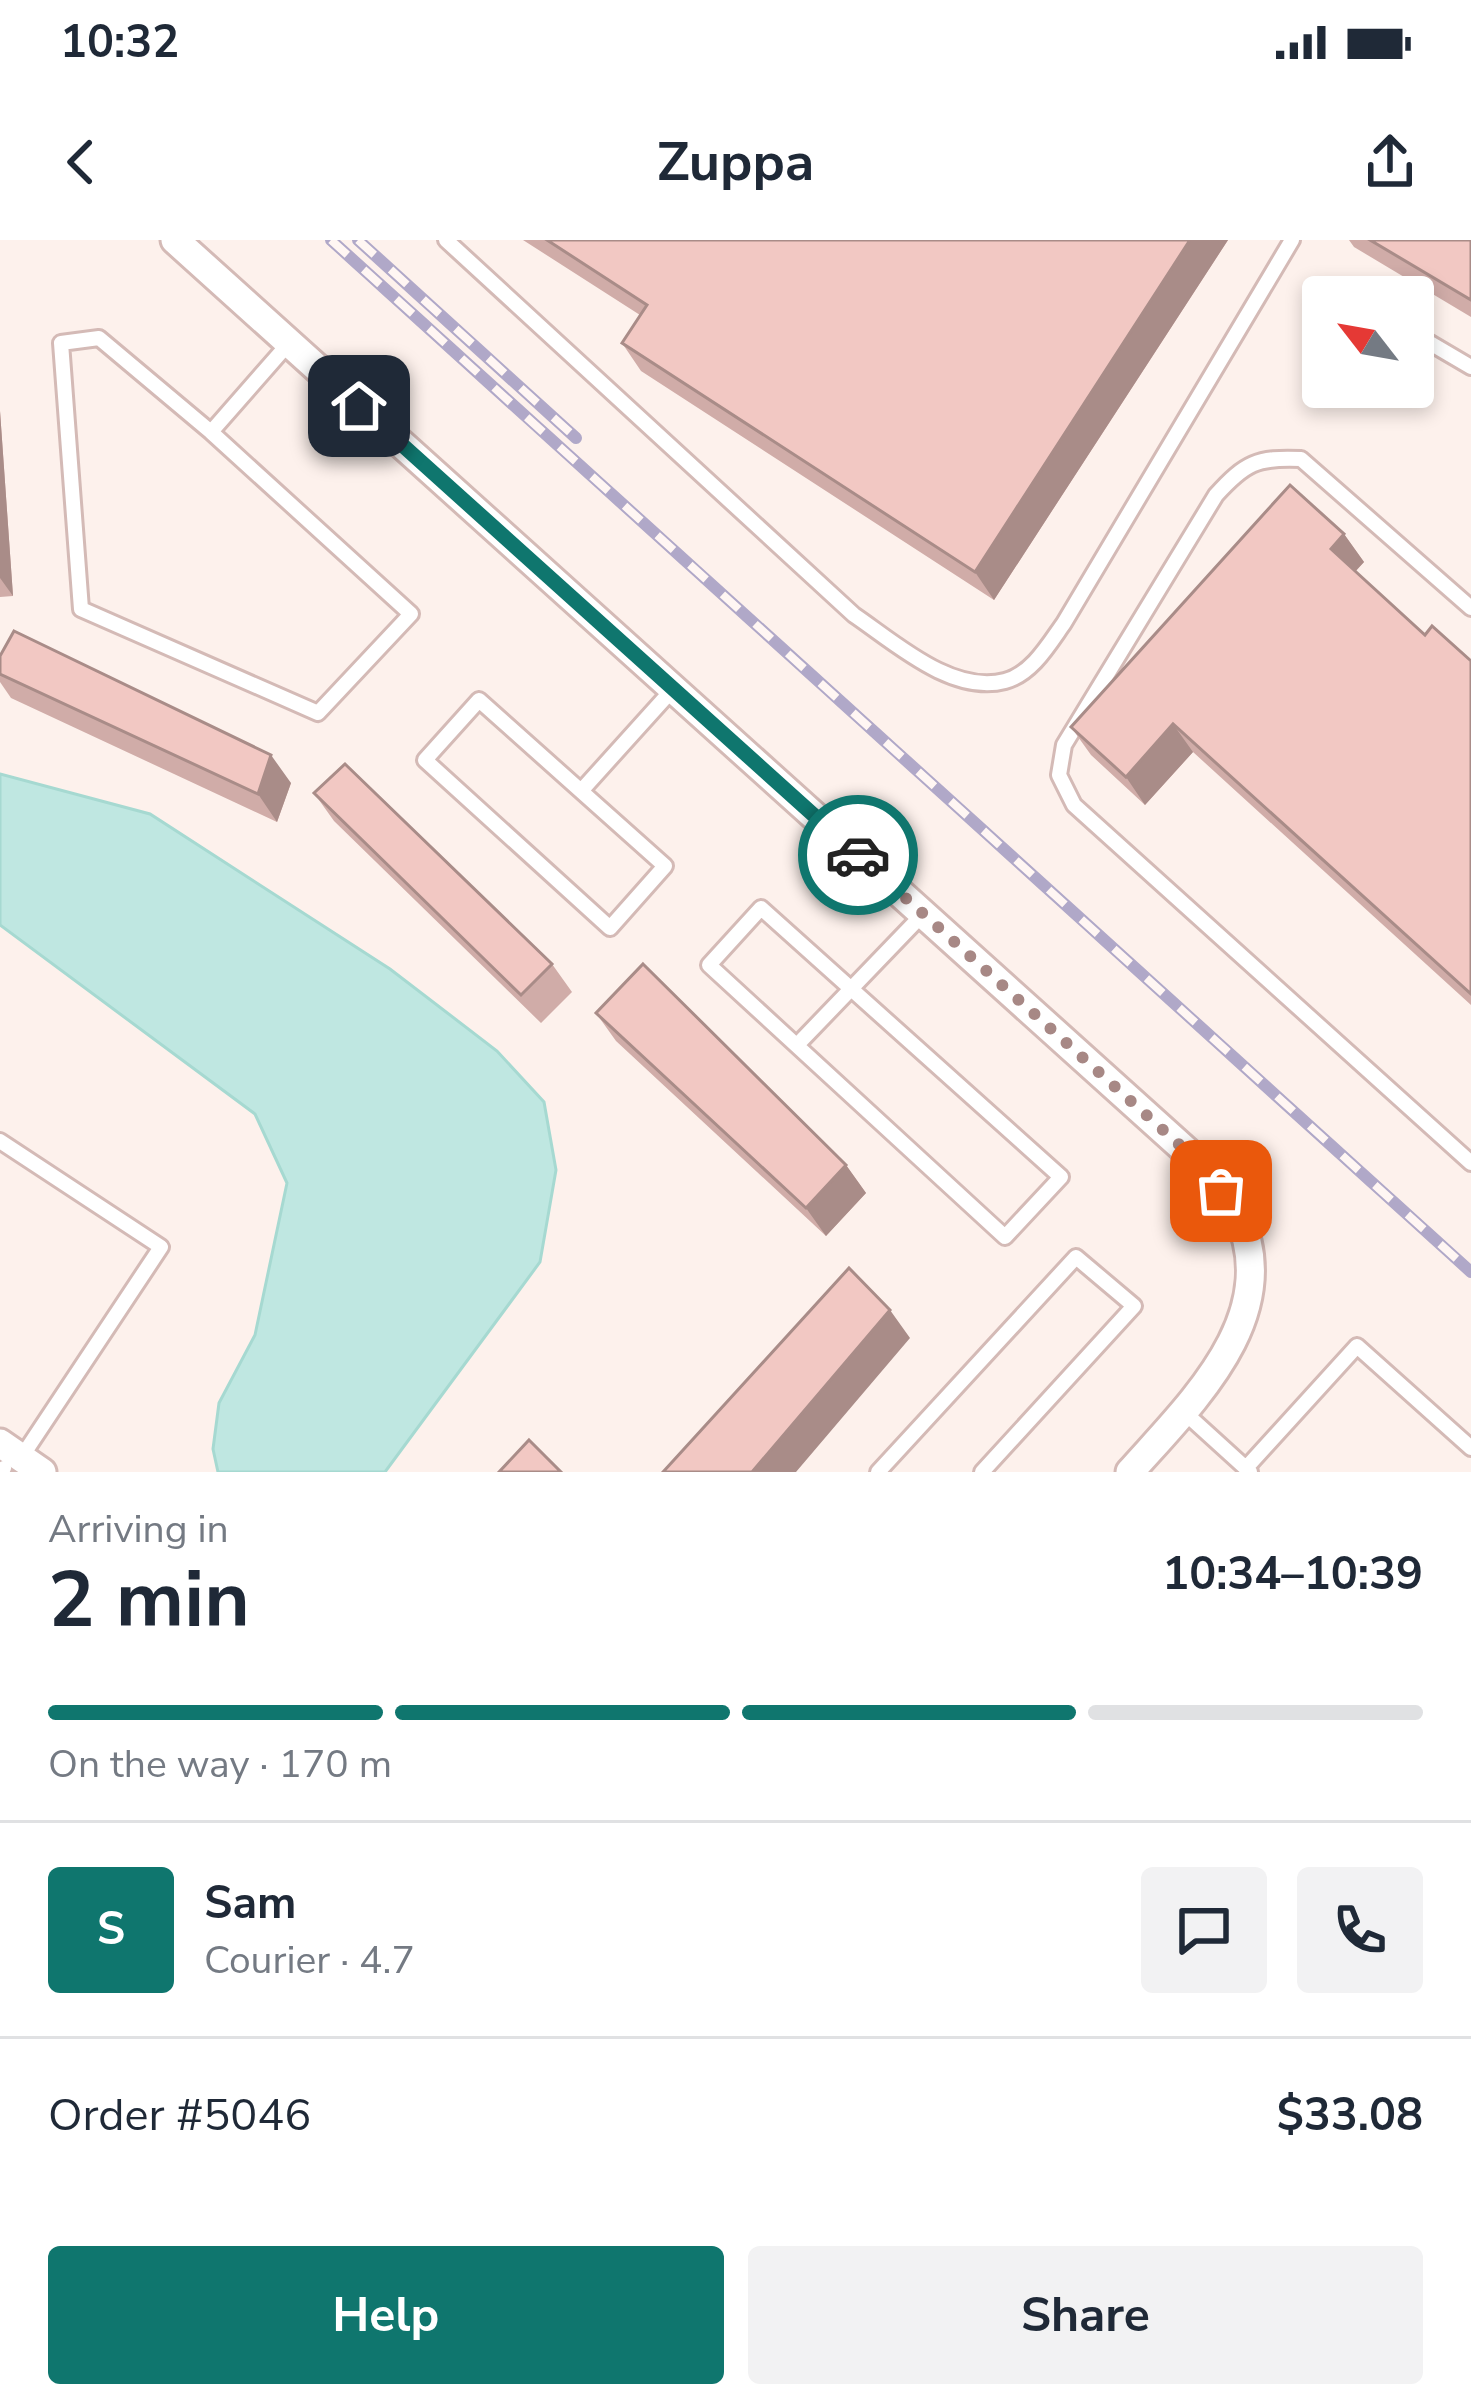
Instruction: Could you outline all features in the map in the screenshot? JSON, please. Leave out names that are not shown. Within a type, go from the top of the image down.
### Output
[{"type":"street","points":[[175,240],[1204,1167],[1238,1214],[1251,1270],[1239,1332],[1207,1386],[1130,1472]]},
{"type":"lane","points":[[446,240],[854,615],[919,659],[963,680],[1005,681],[1036,662],[1064,623],[1292,240]]},
{"type":"lane","points":[[99,338],[211,432],[411,614],[318,713],[81,609],[61,343],[99,338]]},
{"type":"lane","points":[[211,432],[289,343]]},
{"type":"lane","points":[[1434,345],[1471,367]]},
{"type":"lane","points":[[1471,608],[1301,459],[1269,458],[1240,469],[1216,495],[1064,745],[1059,775],[1074,805],[1471,1163]]},
{"type":"lane","points":[[581,791],[674,689]]},
{"type":"lane","points":[[479,700],[581,791],[665,866],[610,928],[425,760],[479,700]]},
{"type":"lane","points":[[761,908],[852,988],[1061,1177],[1005,1237],[709,965],[761,908]]},
{"type":"lane","points":[[798,1044],[923,914]]},
{"type":"lane","points":[[0,1141],[161,1247],[11,1464]]},
{"type":"lane","points":[[878,1472],[1076,1257],[1134,1306],[982,1472]]},
{"type":"lane","points":[[1184,1412],[1248,1470],[1357,1346],[1471,1448]]},
{"type":"water","points":[[0,774],[150,814],[390,969],[497,1051],[544,1102],[556,1170],[540,1262],[385,1472],[218,1472],[213,1449],[219,1403],[255,1335],[287,1183],[255,1114],[0,925]]},
{"type":"building","points":[[547,240],[1190,240],[975,572],[622,343],[647,305]]},
{"type":"building","points":[[1370,240],[1471,240],[1471,300]]},
{"type":"building","points":[[1290,485],[1344,534],[1331,549],[1425,635],[1432,626],[1471,661],[1471,994],[1173,724],[1126,777],[1071,727]]},
{"type":"building","points":[[14,631],[271,755],[258,794],[0,674],[0,656]]},
{"type":"building","points":[[345,764],[552,964],[521,995],[314,793]]},
{"type":"building","points":[[643,964],[846,1165],[806,1208],[596,1013]]},
{"type":"building","points":[[849,1268],[890,1310],[752,1472],[663,1472]]},
{"type":"building","points":[[529,1440],[561,1472],[499,1472]]},
{"type":"railway","points":[[331,240],[1471,1272]]},
{"type":"railway","points":[[358,240],[576,438]]},
{"type":"way so far","points":[[858,855],[1204,1167],[1221,1191]]},
{"type":"route","points":[[359,406],[858,855]]}]
